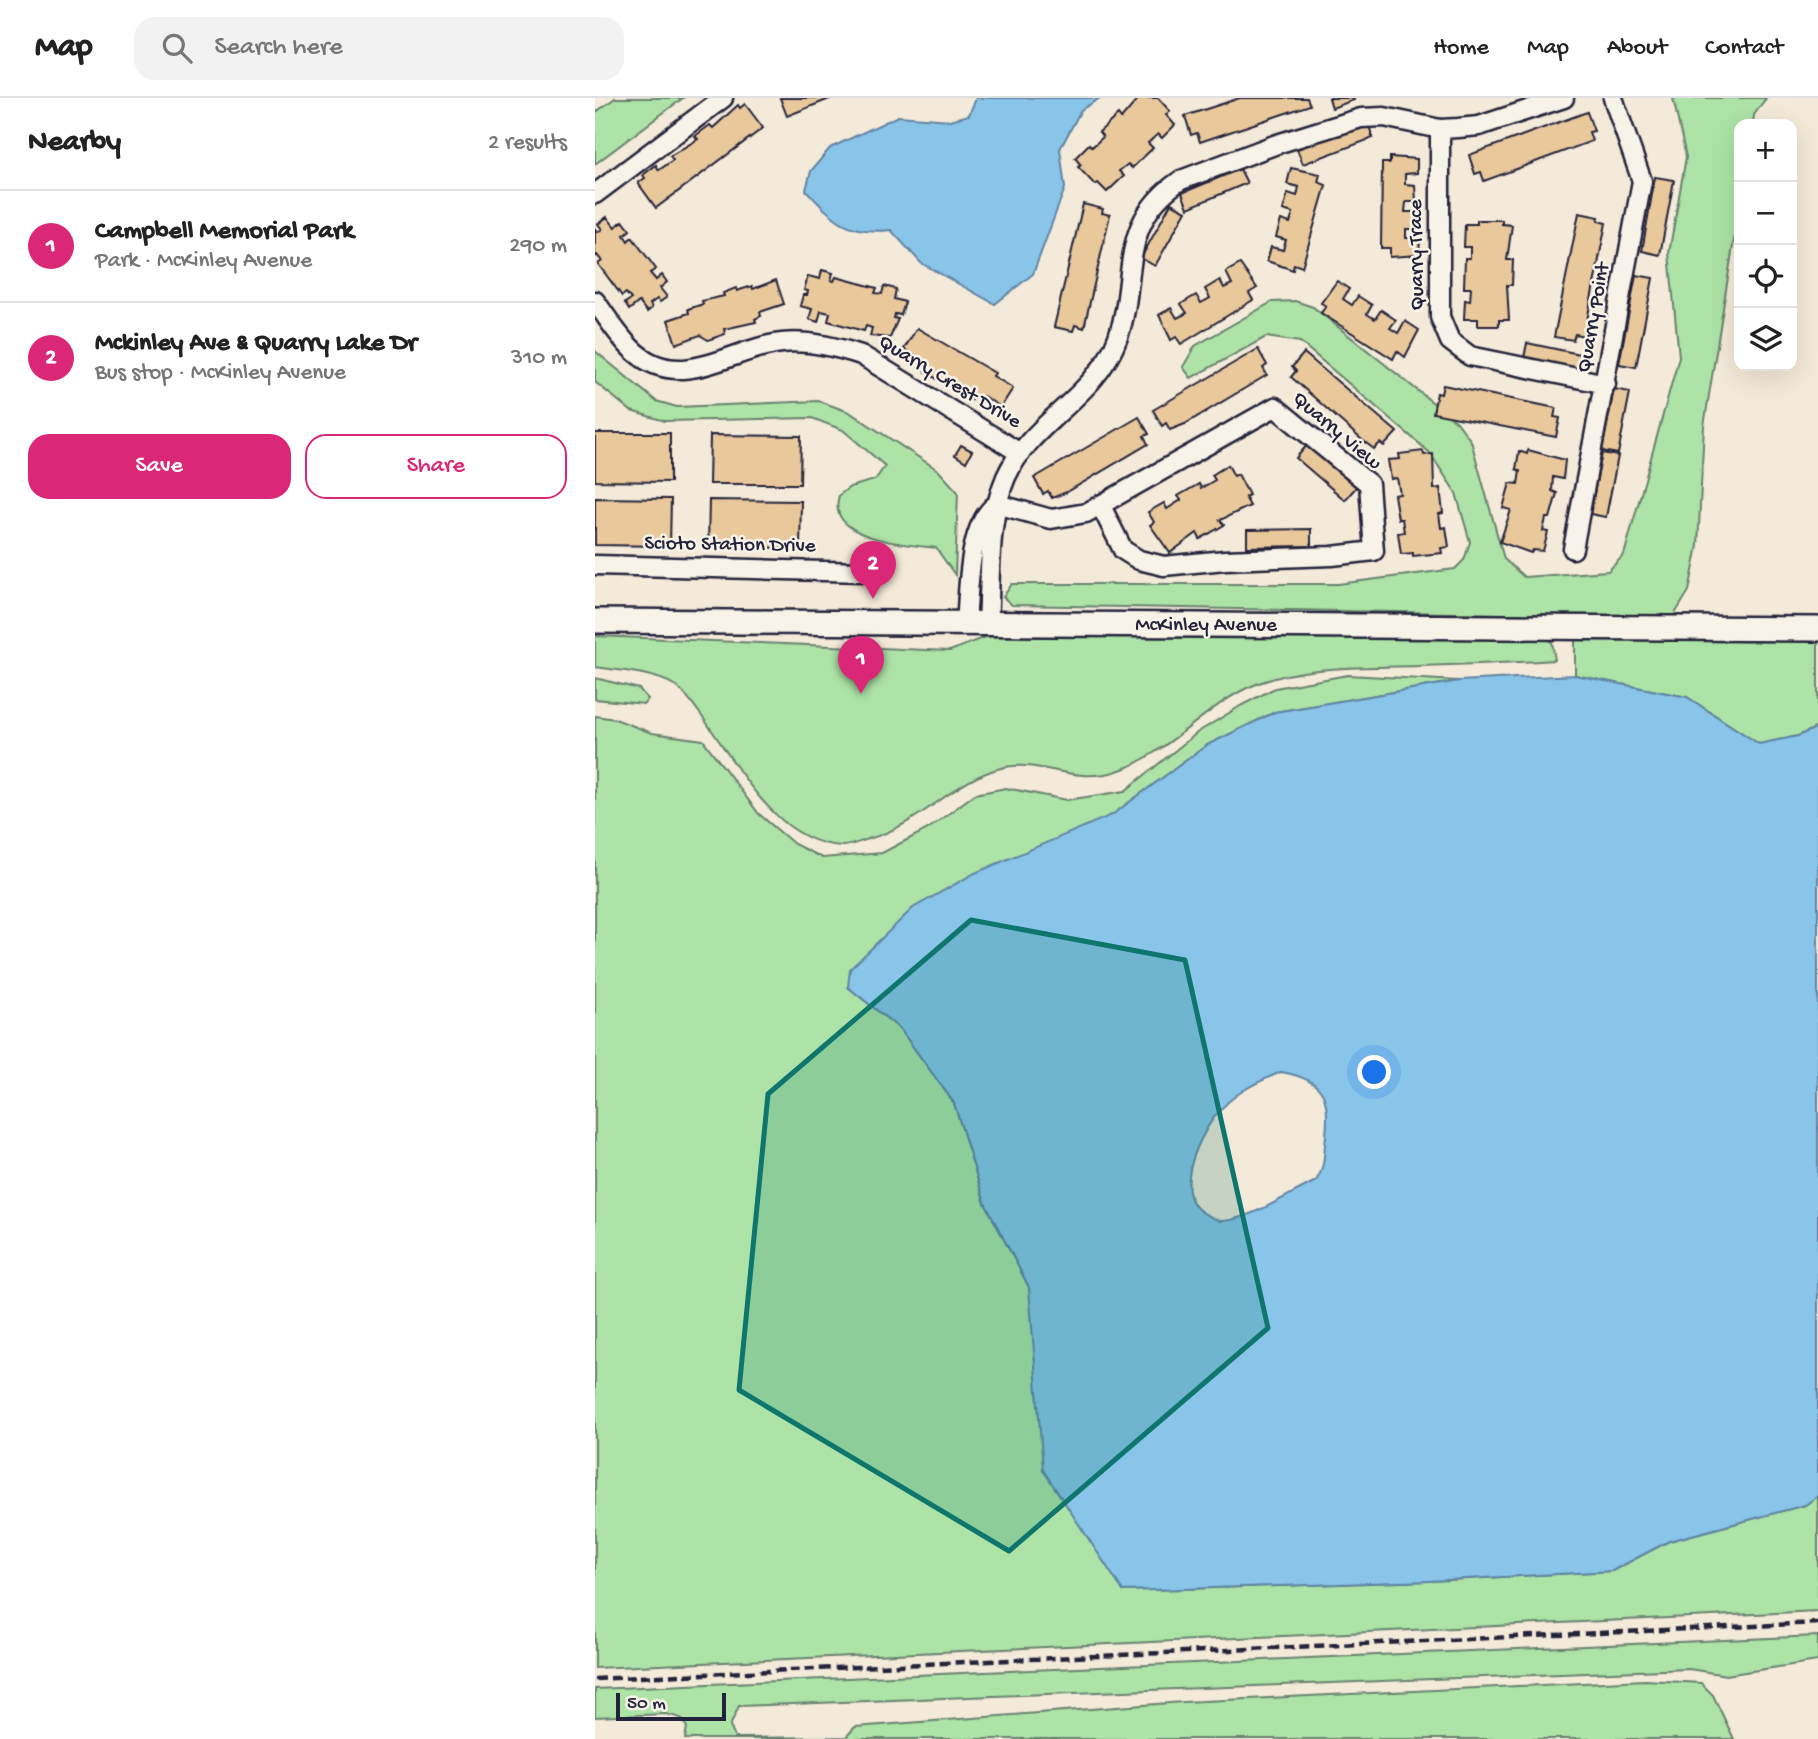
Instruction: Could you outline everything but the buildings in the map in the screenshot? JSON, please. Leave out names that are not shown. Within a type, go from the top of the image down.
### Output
[{"type":"main road","name":"McKinley Avenue","points":[[595,621],[1818,629]]},
{"type":"street","points":[[595,194],[723,98]]},
{"type":"street","points":[[977,624],[997,505],[1006,477],[1020,453],[1103,368],[1118,337],[1135,238],[1148,213],[1168,188],[1181,180],[1277,144],[1361,118],[1384,117],[1440,128],[1479,126],[1564,98]]},
{"type":"street","name":"Quarry Point","points":[[1573,549],[1642,181],[1613,98]]},
{"type":"street","name":"Quarry Trace","points":[[1440,128],[1440,317],[1450,341],[1470,356],[1606,384]]},
{"type":"street","name":"Quarry Crest Drive","points":[[595,301],[634,351],[657,366],[688,371],[781,343],[839,348],[861,355],[1020,453]]},
{"type":"street","name":"Quarry View","points":[[997,505],[1051,519],[1067,519],[1101,506],[1275,407],[1369,484],[1374,551],[1164,566],[1139,560],[1123,550],[1101,506]]},
{"type":"street","name":"Scioto Station Drive","points":[[595,565],[864,572]]},
{"type":"highlighted area","points":[[971,920],[1185,960],[1268,1328],[1009,1551],[739,1390],[768,1094]]},
{"type":"green space","points":[[615,98],[683,98],[595,164],[595,113]]},
{"type":"green space","points":[[1673,98],[1766,98],[1754,119],[1734,119],[1734,240],[1704,426],[1698,546],[1689,591],[1673,617],[1012,605],[1003,597],[1012,584],[1338,584],[1455,569],[1464,560],[1470,542],[1456,493],[1429,452],[1300,342],[1266,337],[1191,378],[1183,367],[1195,346],[1272,302],[1295,301],[1313,307],[1457,422],[1471,441],[1504,559],[1524,577],[1608,571],[1624,555],[1679,357],[1669,253],[1686,157]]},
{"type":"green space","points":[[595,351],[656,401],[677,407],[819,401],[849,412],[938,470],[958,492],[955,575],[936,548],[881,540],[853,529],[843,521],[838,511],[839,495],[850,487],[875,480],[885,466],[843,430],[812,418],[665,421],[631,411],[595,382]]},
{"type":"green space","points":[[595,636],[950,651],[988,636],[1546,639],[1552,642],[1555,660],[1310,671],[1267,680],[1230,697],[1166,745],[1132,765],[1098,775],[1028,766],[1001,768],[967,782],[904,824],[855,844],[842,846],[819,842],[798,832],[779,818],[747,781],[679,688],[647,675],[595,667]]},
{"type":"green space","points":[[1818,639],[1818,727],[1798,736],[1759,744],[1687,697],[1575,675],[1575,640]]},
{"type":"green space","points":[[1348,675],[1459,681],[1275,712],[1207,745],[1112,815],[1067,835],[848,987],[900,1029],[954,1103],[985,1203],[1029,1287],[1037,1369],[1123,1591],[1429,1581],[1612,1571],[1669,1541],[1805,1505],[1818,1496],[1818,1611],[595,1668],[595,716],[615,719],[652,733],[703,740],[759,814],[794,844],[822,858],[882,853],[928,829],[975,794],[1006,788],[1067,800],[1125,791],[1198,732],[1242,705],[1275,688]]},
{"type":"green space","points":[[595,678],[639,689],[648,699],[644,704],[595,699]]},
{"type":"green space","points":[[1818,1636],[1818,1661],[1726,1675],[1689,1669],[739,1706],[730,1726],[735,1738],[846,1737],[855,1727],[1183,1702],[1645,1680],[1701,1683],[1713,1695],[1734,1739],[685,1739],[687,1727],[681,1718],[666,1714],[595,1717],[595,1689]]},
{"type":"water","points":[[976,98],[1100,98],[1081,110],[1060,149],[1065,188],[1033,274],[995,304],[921,263],[891,230],[864,230],[843,223],[825,210],[806,190],[811,171],[830,148],[898,116],[951,120],[969,115]]},
{"type":"water","points":[[1575,675],[1687,697],[1759,744],[1798,736],[1818,727],[1818,1496],[1805,1505],[1669,1541],[1612,1571],[1429,1581],[1123,1591],[1043,1470],[1029,1287],[985,1203],[954,1103],[900,1029],[848,987],[850,969],[913,908],[975,873],[1112,815],[1207,745],[1275,712],[1459,681]],"holes":[[[1281,1072],[1297,1076],[1317,1087],[1326,1104],[1324,1159],[1316,1181],[1245,1216],[1222,1221],[1207,1215],[1196,1207],[1190,1196],[1189,1183],[1190,1168],[1208,1126],[1229,1101],[1262,1080]]]},
{"type":"railway","points":[[595,1679],[1818,1623]]},
{"type":"place","name":"Mckinley Ave & Quarry Lake Dr","points":[[873,599]]},
{"type":"place","name":"Campbell Memorial Park","points":[[861,694]]}]
